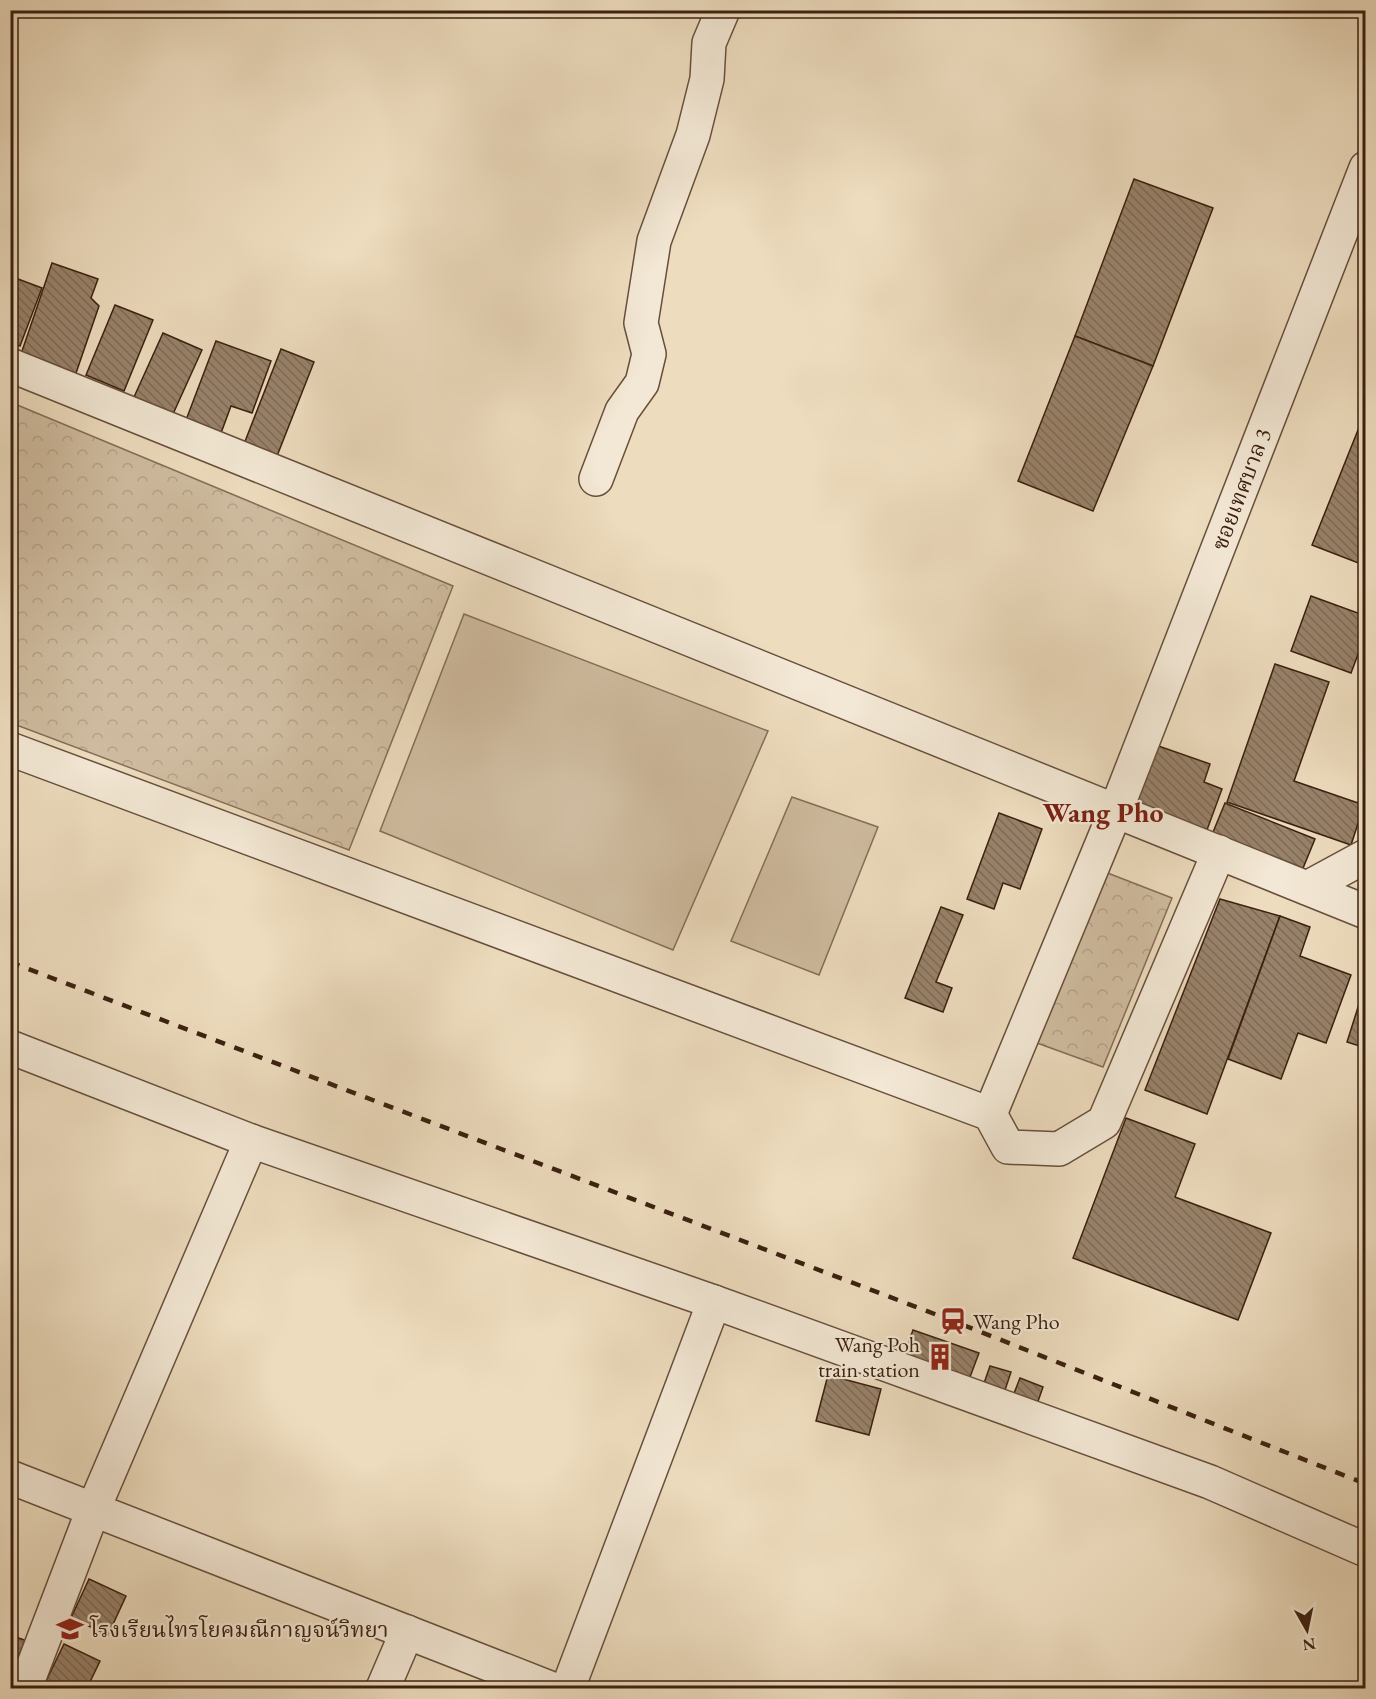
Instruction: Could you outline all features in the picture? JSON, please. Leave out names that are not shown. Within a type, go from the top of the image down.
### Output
[{"type":"street","points":[[596,479],[622,411],[642,383],[649,354],[641,323],[654,241],[693,135],[707,79],[709,43],[723,10]]},
{"type":"street","name":"ซอยเทศบาล 3","points":[[990,1114],[1116,810],[1365,168]]},
{"type":"street","points":[[10,365],[1365,912]]},
{"type":"street","points":[[10,749],[990,1114],[1008,1147],[1059,1149],[1104,1122],[1219,852]]},
{"type":"street","points":[[1307,888],[1365,856]]},
{"type":"street","points":[[10,1047],[251,1141],[714,1302],[1210,1482],[1365,1550]]},
{"type":"street","points":[[26,1689],[93,1510],[251,1141]]},
{"type":"street","points":[[568,1689],[714,1302]]},
{"type":"street","points":[[10,1477],[550,1689]]},
{"type":"street","points":[[383,1689],[407,1632]]},
{"type":"green space","points":[[10,402],[453,586],[349,850],[11,723]]},
{"type":"green space","points":[[464,614],[768,731],[673,950],[380,831]]},
{"type":"green space","points":[[792,797],[878,827],[819,975],[731,941]]},
{"type":"green space","points":[[1105,872],[1172,898],[1103,1067],[1037,1043]]},
{"type":"building","points":[[1134,179],[1213,208],[1153,366],[1075,336]]},
{"type":"building","points":[[52,263],[98,279],[91,298],[99,306],[75,376],[20,357]]},
{"type":"building","points":[[10,276],[42,288],[20,346],[10,342]]},
{"type":"building","points":[[115,305],[153,320],[124,391],[86,375]]},
{"type":"building","points":[[163,333],[202,350],[173,414],[134,397]]},
{"type":"building","points":[[1075,336],[1153,366],[1093,511],[1018,481]]},
{"type":"building","points":[[216,341],[271,361],[252,413],[231,406],[221,433],[186,420]]},
{"type":"building","points":[[281,349],[314,362],[277,456],[244,444]]},
{"type":"building","points":[[1366,410],[1366,566],[1312,545]]},
{"type":"building","points":[[1311,596],[1366,616],[1366,633],[1351,673],[1291,651]]},
{"type":"building","points":[[1275,664],[1329,682],[1294,781],[1364,805],[1351,845],[1227,802]]},
{"type":"building","points":[[1147,742],[1210,764],[1204,782],[1222,789],[1204,838],[1123,810]]},
{"type":"building","points":[[1225,803],[1315,839],[1301,873],[1211,837]]},
{"type":"building","points":[[999,813],[1042,829],[1020,889],[1003,883],[994,909],[967,899]]},
{"type":"building","points":[[1220,899],[1280,916],[1207,1114],[1145,1090]]},
{"type":"building","points":[[941,907],[963,915],[936,982],[952,988],[943,1012],[905,998]]},
{"type":"building","points":[[1280,916],[1310,927],[1300,956],[1351,975],[1326,1043],[1298,1033],[1281,1079],[1228,1059]]},
{"type":"building","points":[[1366,982],[1366,1048],[1347,1042]]},
{"type":"building","points":[[1126,1118],[1195,1144],[1175,1197],[1271,1233],[1238,1320],[1073,1258]]},
{"type":"building","name":"Wang Poh train station","points":[[913,1330],[979,1353],[967,1385],[902,1361]]},
{"type":"building","points":[[990,1366],[1011,1372],[1003,1396],[982,1389]]},
{"type":"building","points":[[828,1375],[881,1389],[869,1435],[816,1421]]},
{"type":"building","points":[[1020,1378],[1043,1387],[1035,1410],[1011,1401]]},
{"type":"building","points":[[89,1579],[126,1596],[108,1635],[71,1618]]},
{"type":"building","points":[[10,1635],[27,1641],[10,1683]]},
{"type":"building","points":[[64,1644],[100,1661],[87,1688],[58,1688],[45,1683]]},
{"type":"railway","points":[[10,962],[953,1321],[1366,1484]]},
{"type":"place","name":"Wang Pho","points":[[953,1321]]},
{"type":"place","name":"Wang Poh train station","points":[[940,1357]]},
{"type":"place","name":"โรงเรียนไทรโยคมณีกาญจน์วิทยา","points":[[70,1629]]},
{"type":"district","name":"Wang Pho","points":[[1103,812]]}]
